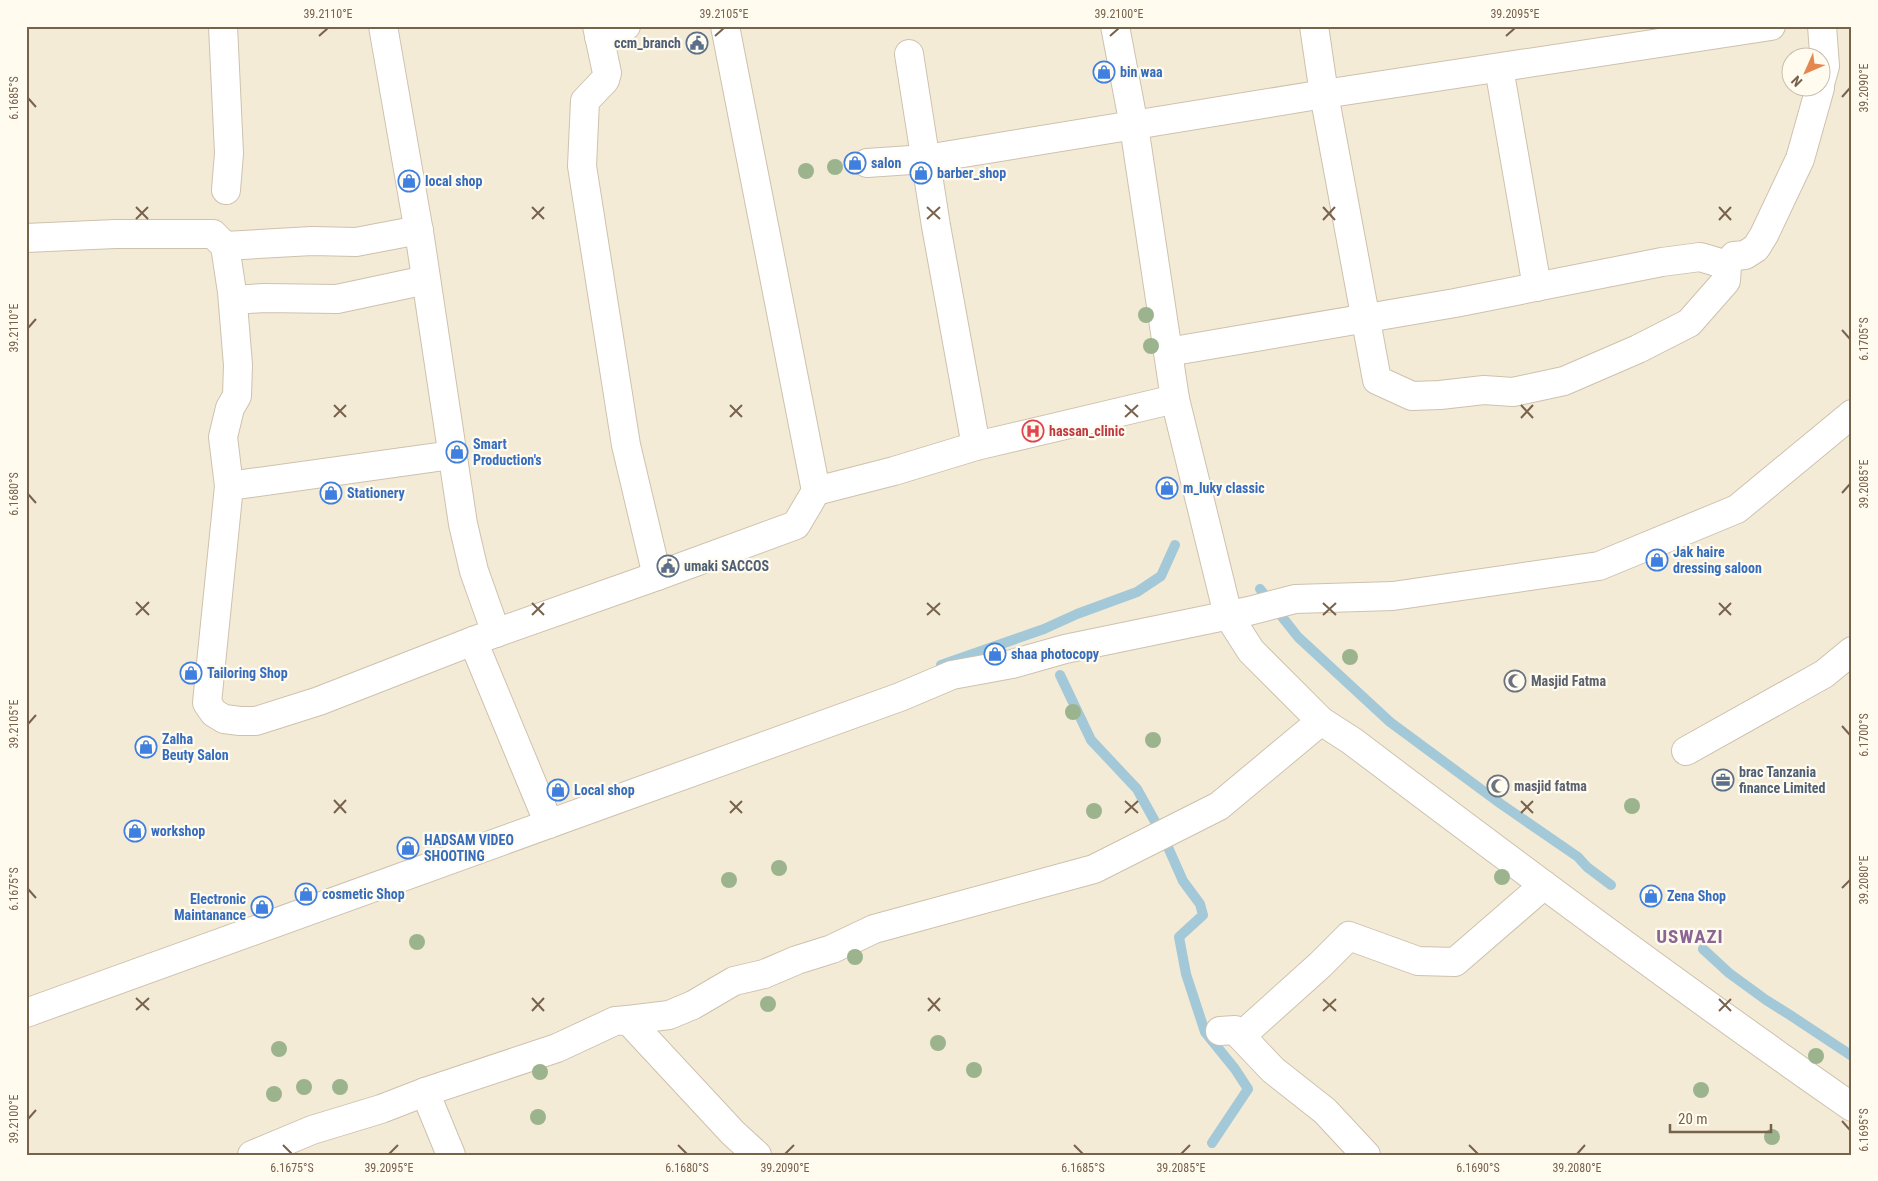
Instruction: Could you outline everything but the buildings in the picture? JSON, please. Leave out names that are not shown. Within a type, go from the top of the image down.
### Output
[{"type":"street","points":[[223,26],[229,153],[226,190]]},
{"type":"street","points":[[383,26],[419,230],[463,524],[474,571],[485,637],[549,824]]},
{"type":"street","points":[[626,26],[598,32],[608,73],[606,80],[585,101],[582,166],[626,445],[657,576]]},
{"type":"street","points":[[26,238],[115,234],[213,234],[225,246],[233,300],[238,365],[237,396],[230,408],[223,437],[229,486],[207,703],[214,713],[224,719],[256,721],[319,701],[485,637],[796,525],[816,491],[725,26]]},
{"type":"street","points":[[1115,26],[1134,126],[1175,399],[1251,651],[1321,721],[1352,741],[1544,885],[1774,1053],[1852,1107]]},
{"type":"street","points":[[1314,26],[1324,94],[1377,380],[1412,396],[1484,390],[1513,392],[1564,381],[1638,349],[1689,323],[1726,281],[1727,266],[1734,256],[1745,255],[1756,248],[1764,235],[1800,159],[1817,98]]},
{"type":"street","points":[[867,163],[926,159],[1324,94],[1771,26]]},
{"type":"street","points":[[1822,26],[1824,48]]},
{"type":"street","points":[[909,54],[976,446]]},
{"type":"street","points":[[1499,68],[1537,287]]},
{"type":"street","points":[[225,246],[312,241],[356,242],[419,230]]},
{"type":"street","points":[[1168,352],[1301,331],[1455,303],[1662,262],[1700,257],[1727,266]]},
{"type":"street","points":[[233,300],[336,299],[426,280]]},
{"type":"street","points":[[816,491],[894,471],[976,446],[1175,399]]},
{"type":"street","points":[[26,1013],[900,697],[952,675],[1012,664],[1065,649],[1238,613],[1295,599],[1393,596],[1599,566],[1737,509],[1852,414]]},
{"type":"street","points":[[229,486],[452,455]]},
{"type":"street","points":[[1686,750],[1824,674],[1852,651]]},
{"type":"street","points":[[252,1155],[312,1130],[381,1109],[425,1092],[557,1048],[615,1021],[669,1015],[693,1005],[734,981],[764,974],[796,960],[832,949],[874,929],[1094,869],[1219,806],[1321,721]]},
{"type":"street","points":[[1366,1155],[1325,1111],[1230,1034],[1320,965],[1349,936],[1418,960],[1454,962],[1544,885]]},
{"type":"street","points":[[628,1020],[733,1133],[757,1155]]},
{"type":"street","points":[[425,1092],[451,1155]]},
{"type":"shaded area","points":[[26,26],[1852,26],[1852,1155],[26,1155]]},
{"type":"waterway","points":[[941,665],[1044,629],[1077,614],[1137,592],[1161,576],[1175,545]]},
{"type":"waterway","points":[[1260,589],[1298,637],[1390,722],[1501,804],[1578,857],[1587,867],[1611,885]]},
{"type":"waterway","points":[[1060,675],[1091,740],[1137,789],[1163,836],[1183,881],[1200,904],[1203,915],[1179,937],[1186,974],[1205,1032],[1235,1069],[1248,1089],[1212,1143]]},
{"type":"waterway","points":[[1703,949],[1729,973],[1766,1000],[1852,1056]]},
{"type":"place","name":"ccm_branch","points":[[697,43]]},
{"type":"place","name":"bin waa","points":[[1104,72]]},
{"type":"place","name":"salon","points":[[855,163]]},
{"type":"place","name":"barber_shop","points":[[921,173]]},
{"type":"place","name":"local shop","points":[[409,181]]},
{"type":"place","name":"hassan_clinic","points":[[1033,431]]},
{"type":"place","name":"Smart Production's","points":[[457,452]]},
{"type":"place","name":"m_luky classic","points":[[1167,488]]},
{"type":"place","name":"Stationery","points":[[331,493]]},
{"type":"place","name":"Jak haire dressing saloon","points":[[1657,560]]},
{"type":"place","name":"umaki SACCOS","points":[[668,566]]},
{"type":"place","name":"shaa photocopy","points":[[995,654]]},
{"type":"place","name":"Tailoring Shop","points":[[191,673]]},
{"type":"place","name":"Masjid Fatma","points":[[1515,681]]},
{"type":"place","name":"Zalha Beuty Salon","points":[[146,747]]},
{"type":"place","name":"brac Tanzania finance Limited","points":[[1723,780]]},
{"type":"place","name":"masjid fatma","points":[[1498,786]]},
{"type":"place","name":"Local shop","points":[[558,790]]},
{"type":"place","name":"workshop","points":[[135,831]]},
{"type":"place","name":"HADSAM VIDEO SHOOTING","points":[[408,848]]},
{"type":"place","name":"cosmetic Shop","points":[[306,894]]},
{"type":"place","name":"Zena Shop","points":[[1651,896]]},
{"type":"place","name":"Electronic Maintanance","points":[[262,907]]},
{"type":"district","name":"USWAZI","points":[[1690,936]]}]
